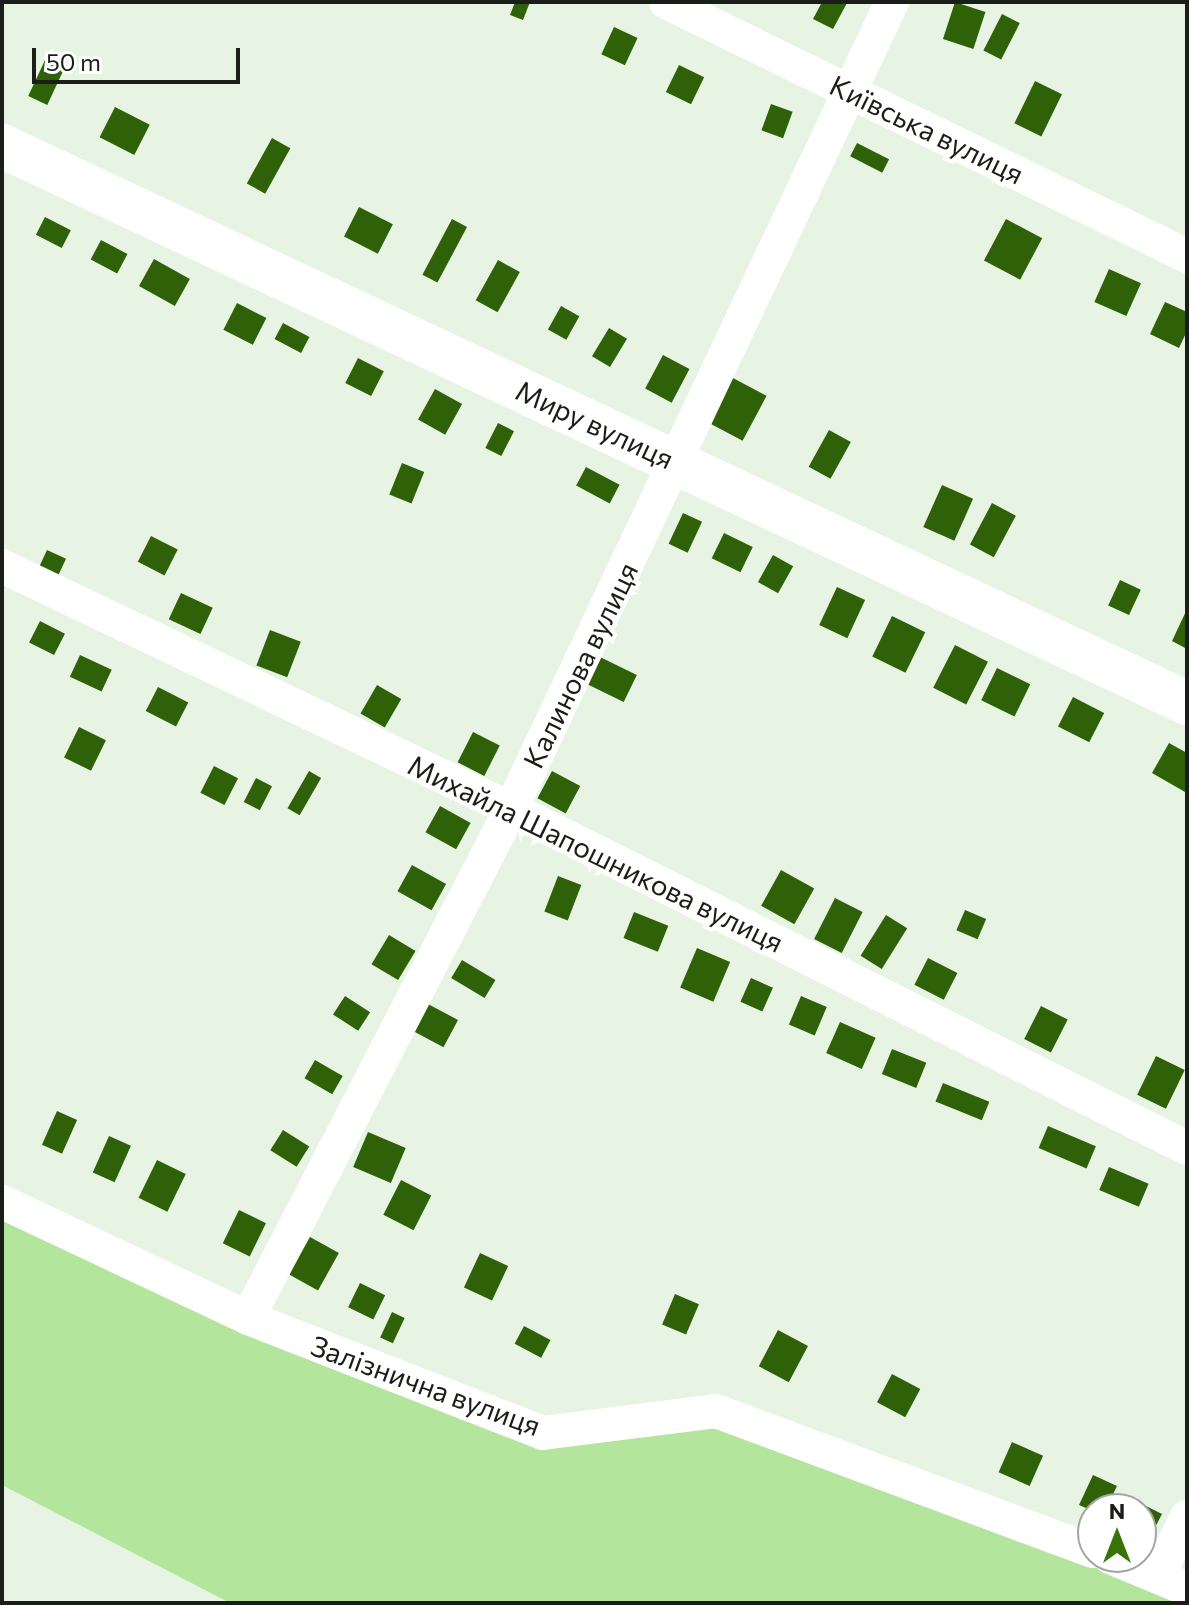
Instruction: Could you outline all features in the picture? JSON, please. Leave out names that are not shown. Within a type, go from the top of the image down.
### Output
[{"type":"main road","name":"Миру вулиця","points":[[2,146],[1187,703]]},
{"type":"street","name":"Київська вулиця","points":[[666,2],[1187,256]]},
{"type":"street","name":"Калинова вулиця","points":[[248,1318],[511,809],[677,462],[847,90],[892,2]]},
{"type":"street","name":"Михайла Шапошникова вулиця","points":[[2,566],[511,809],[1187,1148]]},
{"type":"street","name":"Залізнична вулиця","points":[[2,1202],[248,1318],[543,1433],[716,1411],[1077,1545]]},
{"type":"street","points":[[1150,1573],[1172,1582],[1187,1517]]},
{"type":"green space","points":[[2,1196],[543,1432],[716,1411],[1077,1558],[1077,1573],[1113,1573],[1187,1603],[230,1603],[2,1485]]},
{"type":"building","points":[[515,2],[530,2],[523,20],[510,15]]},
{"type":"building","points":[[822,2],[847,3],[833,29],[813,19]]},
{"type":"building","points":[[955,2],[985,12],[973,49],[943,39]]},
{"type":"building","points":[[1002,14],[1020,23],[1001,60],[983,51]]},
{"type":"building","points":[[614,27],[638,38],[625,65],[601,54]]},
{"type":"building","points":[[46,58],[65,67],[47,105],[28,96]]},
{"type":"building","points":[[679,65],[704,77],[691,104],[666,92]]},
{"type":"building","points":[[1035,81],[1062,94],[1041,136],[1014,123]]},
{"type":"building","points":[[771,104],[793,112],[783,138],[761,130]]},
{"type":"building","points":[[115,107],[150,125],[134,155],[100,137]]},
{"type":"building","points":[[272,138],[290,148],[265,194],[247,183]]},
{"type":"building","points":[[857,143],[889,159],[882,173],[850,156]]},
{"type":"building","points":[[359,207],[393,224],[378,254],[344,236]]},
{"type":"building","points":[[45,217],[71,230],[62,248],[36,235]]},
{"type":"building","points":[[452,219],[467,227],[437,283],[422,275]]},
{"type":"building","points":[[1006,219],[1042,238],[1020,280],[984,260]]},
{"type":"building","points":[[101,240],[127,254],[117,274],[91,259]]},
{"type":"building","points":[[154,259],[190,279],[175,306],[139,286]]},
{"type":"building","points":[[498,260],[520,272],[498,312],[476,300]]},
{"type":"building","points":[[1109,269],[1141,283],[1126,316],[1094,302]]},
{"type":"building","points":[[1165,302],[1187,312],[1187,331],[1179,348],[1150,334]]},
{"type":"building","points":[[237,303],[266,318],[253,345],[223,330]]},
{"type":"building","points":[[561,306],[579,316],[566,340],[548,330]]},
{"type":"building","points":[[283,323],[309,337],[301,353],[275,339]]},
{"type":"building","points":[[609,328],[627,339],[610,367],[592,356]]},
{"type":"building","points":[[663,355],[689,369],[672,403],[645,389]]},
{"type":"building","points":[[358,358],[384,371],[371,396],[345,383]]},
{"type":"building","points":[[733,378],[767,396],[743,441],[709,423]]},
{"type":"building","points":[[435,389],[462,404],[445,435],[418,420]]},
{"type":"building","points":[[498,423],[514,431],[501,456],[485,448]]},
{"type":"building","points":[[829,430],[851,442],[831,479],[809,467]]},
{"type":"building","points":[[402,463],[424,472],[412,504],[389,495]]},
{"type":"building","points":[[586,467],[620,485],[610,503],[576,486]]},
{"type":"building","points":[[942,485],[973,499],[954,541],[923,527]]},
{"type":"building","points":[[992,503],[1016,516],[994,557],[970,544]]},
{"type":"building","points":[[683,513],[702,522],[688,553],[669,544]]},
{"type":"building","points":[[724,533],[753,547],[740,572],[712,558]]},
{"type":"building","points":[[151,536],[178,550],[165,575],[138,562]]},
{"type":"building","points":[[47,550],[66,559],[58,576],[39,567]]},
{"type":"building","points":[[773,555],[793,566],[778,593],[758,582]]},
{"type":"building","points":[[1120,580],[1141,590],[1129,615],[1108,605]]},
{"type":"building","points":[[837,587],[865,600],[847,638],[819,625]]},
{"type":"building","points":[[181,593],[213,608],[200,634],[169,619]]},
{"type":"building","points":[[1187,609],[1187,649],[1172,641]]},
{"type":"building","points":[[892,616],[925,632],[906,673],[872,656]]},
{"type":"building","points":[[40,621],[65,634],[54,655],[29,642]]},
{"type":"building","points":[[270,630],[301,642],[287,677],[256,665]]},
{"type":"building","points":[[955,645],[988,662],[966,705],[933,688]]},
{"type":"building","points":[[80,655],[112,670],[102,692],[70,677]]},
{"type":"building","points":[[600,657],[637,675],[624,702],[587,684]]},
{"type":"building","points":[[997,668],[1030,684],[1014,717],[981,700]]},
{"type":"building","points":[[377,685],[401,699],[385,728],[360,714]]},
{"type":"building","points":[[158,687],[188,702],[176,726],[146,711]]},
{"type":"building","points":[[1073,697],[1104,713],[1089,742],[1058,726]]},
{"type":"building","points":[[79,727],[106,740],[91,771],[64,758]]},
{"type":"building","points":[[473,732],[500,746],[484,776],[458,762]]},
{"type":"building","points":[[1169,743],[1187,753],[1185,792],[1152,773]]},
{"type":"building","points":[[214,766],[238,778],[224,805],[200,793]]},
{"type":"building","points":[[309,771],[321,778],[300,815],[288,808]]},
{"type":"building","points":[[552,771],[580,786],[566,813],[537,798]]},
{"type":"building","points":[[256,778],[272,786],[260,810],[244,802]]},
{"type":"building","points":[[440,806],[471,823],[456,849],[425,832]]},
{"type":"building","points":[[412,865],[446,884],[432,910],[397,891]]},
{"type":"building","points":[[781,870],[814,888],[794,924],[761,906]]},
{"type":"building","points":[[558,876],[581,885],[568,920],[544,911]]},
{"type":"building","points":[[835,898],[863,912],[842,953],[814,939]]},
{"type":"building","points":[[965,910],[986,919],[978,939],[956,930]]},
{"type":"building","points":[[634,912],[668,926],[658,952],[624,938]]},
{"type":"building","points":[[886,915],[907,928],[882,969],[861,956]]},
{"type":"building","points":[[389,935],[416,951],[398,980],[371,964]]},
{"type":"building","points":[[697,948],[730,962],[713,1002],[680,988]]},
{"type":"building","points":[[928,958],[957,973],[944,1000],[914,985]]},
{"type":"building","points":[[462,960],[495,980],[485,998],[451,978]]},
{"type":"building","points":[[751,978],[773,988],[762,1012],[740,1002]]},
{"type":"building","points":[[345,996],[370,1012],[358,1031],[333,1014]]},
{"type":"building","points":[[801,996],[827,1007],[815,1035],[789,1025]]},
{"type":"building","points":[[428,1004],[458,1020],[443,1047],[413,1031]]},
{"type":"building","points":[[1041,1006],[1068,1020],[1051,1053],[1024,1039]]},
{"type":"building","points":[[840,1022],[876,1038],[862,1069],[826,1053]]},
{"type":"building","points":[[892,1049],[926,1063],[916,1088],[882,1074]]},
{"type":"building","points":[[1156,1056],[1185,1070],[1166,1109],[1137,1095]]},
{"type":"building","points":[[315,1060],[343,1076],[332,1094],[305,1078]]},
{"type":"building","points":[[943,1083],[989,1102],[982,1120],[936,1102]]},
{"type":"building","points":[[57,1111],[77,1120],[62,1154],[42,1145]]},
{"type":"building","points":[[1048,1126],[1096,1146],[1086,1168],[1039,1148]]},
{"type":"building","points":[[283,1130],[309,1146],[297,1167],[270,1150]]},
{"type":"building","points":[[368,1132],[406,1148],[391,1183],[353,1167]]},
{"type":"building","points":[[109,1136],[131,1146],[115,1182],[93,1173]]},
{"type":"building","points":[[157,1160],[186,1174],[167,1212],[139,1198]]},
{"type":"building","points":[[1109,1167],[1149,1184],[1139,1207],[1099,1190]]},
{"type":"building","points":[[401,1180],[431,1195],[414,1230],[383,1215]]},
{"type":"building","points":[[239,1210],[266,1223],[250,1256],[223,1243]]},
{"type":"building","points":[[310,1237],[339,1253],[318,1291],[289,1275]]},
{"type":"building","points":[[480,1253],[508,1266],[492,1301],[464,1287]]},
{"type":"building","points":[[360,1283],[385,1295],[373,1320],[348,1307]]},
{"type":"building","points":[[675,1294],[699,1304],[686,1335],[662,1324]]},
{"type":"building","points":[[392,1312],[405,1318],[393,1343],[380,1337]]},
{"type":"building","points":[[524,1326],[550,1340],[541,1358],[515,1344]]},
{"type":"building","points":[[778,1330],[808,1346],[789,1382],[759,1366]]},
{"type":"building","points":[[892,1374],[920,1389],[905,1417],[877,1402]]},
{"type":"building","points":[[1012,1442],[1043,1456],[1030,1486],[999,1472]]},
{"type":"building","points":[[1093,1475],[1117,1486],[1114,1493],[1085,1493]]}]
